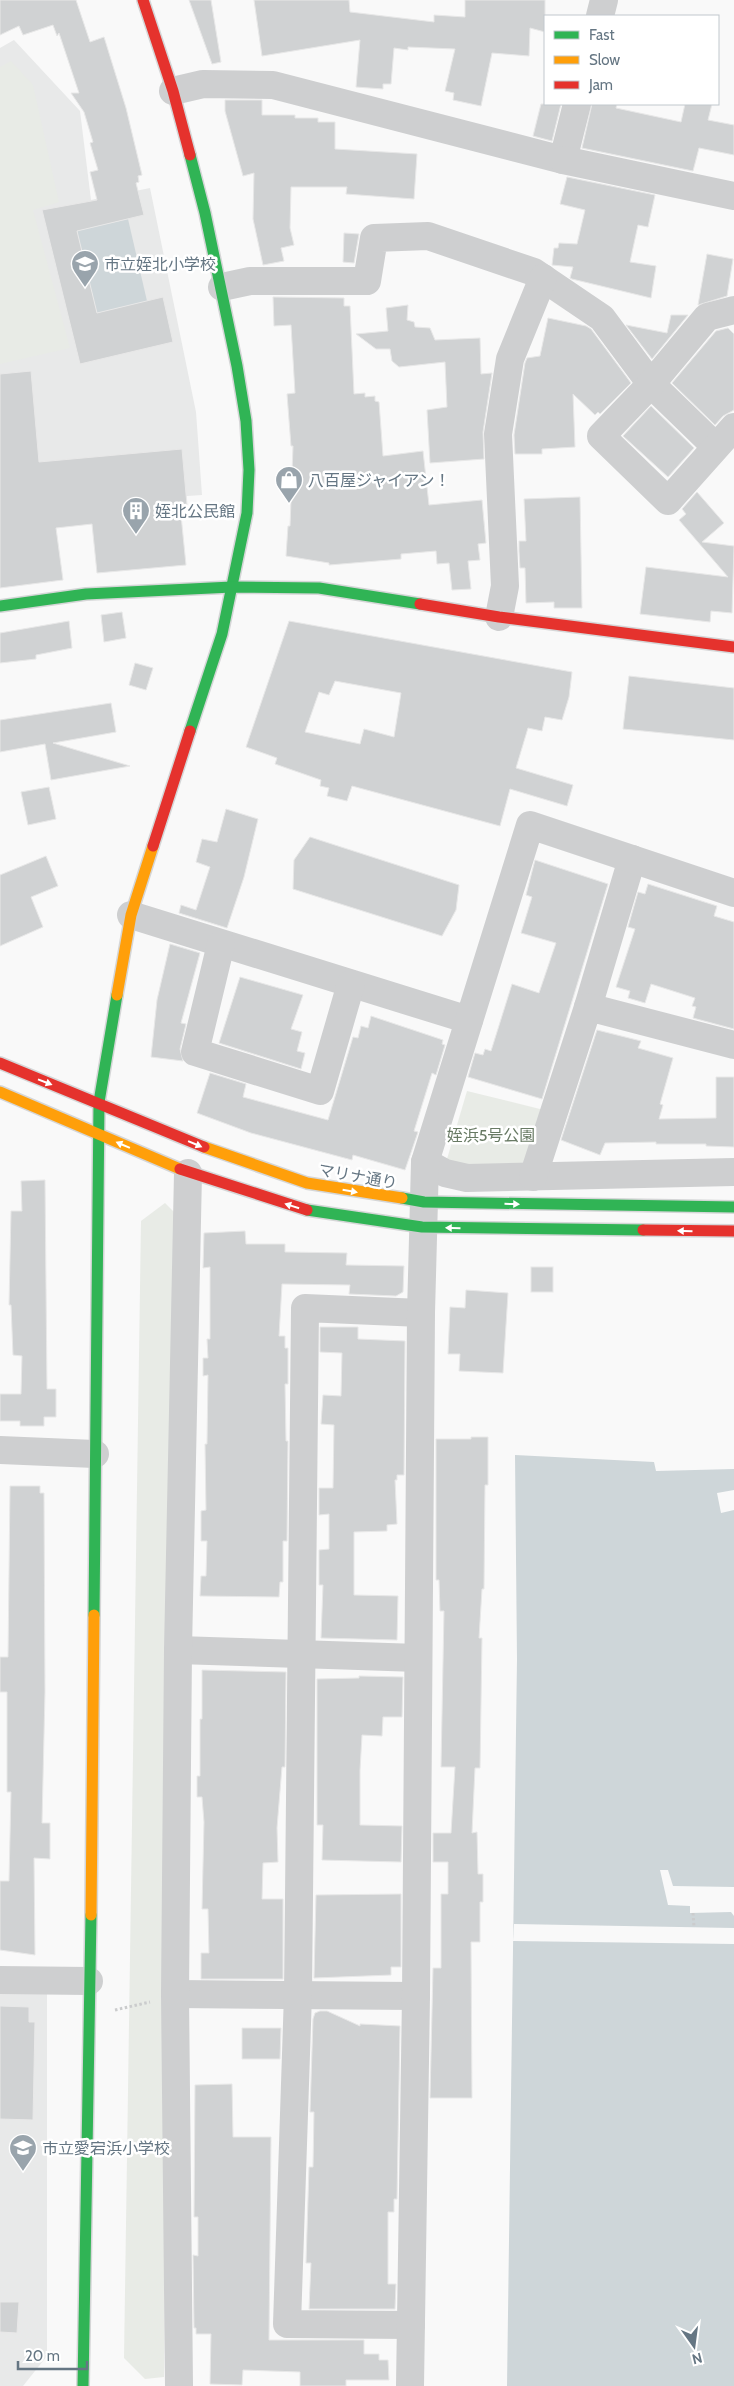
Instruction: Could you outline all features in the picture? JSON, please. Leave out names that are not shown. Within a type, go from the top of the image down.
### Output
[{"type":"street","points":[[83,2386],[99,1102],[131,915],[222,634],[247,513],[249,470],[246,421],[222,287],[173,91],[143,0]]},
{"type":"street","points":[[600,15],[604,0]]},
{"type":"street","points":[[173,91],[203,84],[273,85],[563,160],[734,196]]},
{"type":"street","points":[[563,160],[577,105]]},
{"type":"street","points":[[222,287],[250,281],[367,282],[374,238],[428,236],[534,272],[602,318],[651,384],[715,446]]},
{"type":"street","points":[[499,617],[505,586],[498,434],[510,359],[543,278]]},
{"type":"street","points":[[734,310],[707,316],[651,384],[601,436],[668,501],[715,446],[734,427]]},
{"type":"street","points":[[0,606],[86,594],[232,587],[319,588],[499,617],[734,647]]},
{"type":"street","points":[[410,2386],[416,1996],[421,1312],[425,1162],[530,825],[734,893]]},
{"type":"street","points":[[534,1177],[588,1007],[632,859]]},
{"type":"street","points":[[131,915],[469,1020]]},
{"type":"street","points":[[221,944],[195,1052],[320,1091],[351,984]]},
{"type":"street","points":[[588,1007],[734,1045]]},
{"type":"street","name":"マリナ通り","points":[[0,1063],[99,1102],[198,1145],[307,1183],[423,1215],[734,1207]]},
{"type":"street","name":"マリナ通り","points":[[0,1092],[188,1173],[300,1209],[734,1231]]},
{"type":"street","points":[[425,1162],[445,1172],[467,1178],[734,1172]]},
{"type":"street","points":[[179,2386],[174,1994],[178,1650],[188,1173]]},
{"type":"street","points":[[411,2325],[287,2324],[298,1994],[305,1308],[421,1312]]},
{"type":"street","points":[[0,1450],[95,1454]]},
{"type":"street","points":[[178,1650],[418,1658]]},
{"type":"street","points":[[0,1980],[89,1981]]},
{"type":"street","points":[[174,1994],[416,1996]]},
{"type":"path","points":[[693,1912],[694,1927]]},
{"type":"path","points":[[113,2011],[138,2006]]},
{"type":"shaded area","name":"市立姪北小学校","points":[[14,40],[80,111],[91,200],[150,188],[196,412],[202,495],[0,509],[0,48]]},
{"type":"shaded area","points":[[128,219],[147,301],[97,313],[77,231]]},
{"type":"shaded area","points":[[515,1455],[654,1462],[656,1471],[734,1469],[734,2386],[507,2386],[517,1659]]},
{"type":"shaded area","name":"市立愛宕浜小学校","points":[[0,1989],[47,1989],[47,2356],[23,2386],[0,2386]]},
{"type":"green space","points":[[11,61],[33,85],[59,202],[33,210],[70,348],[0,364],[0,67]]},
{"type":"green space","name":"姪浜5号公園","points":[[467,1091],[544,1110],[524,1170],[460,1171],[447,1159]]},
{"type":"green space","points":[[165,1203],[175,1213],[164,2377],[145,2379],[124,2358],[141,1221]]},
{"type":"pier","points":[[734,1490],[734,1510],[721,1513],[717,1493]]},
{"type":"pier","points":[[660,1870],[668,1870],[673,1886],[734,1887],[734,1916],[731,1912],[690,1913],[690,1906],[668,1905]]},
{"type":"pier","points":[[514,1924],[734,1928],[734,1944],[513,1941]]},
{"type":"building","points":[[0,0],[76,0],[90,42],[104,37],[126,108],[142,175],[138,176],[139,182],[136,183],[144,215],[77,231],[97,313],[163,297],[173,342],[80,364],[42,210],[97,200],[90,172],[98,170],[90,143],[93,142],[84,112],[71,93],[79,93],[59,33],[57,36],[53,25],[23,35],[19,26],[0,35]]},
{"type":"building","points":[[189,0],[211,0],[221,62],[212,64]]},
{"type":"building","points":[[254,0],[349,0],[350,12],[434,22],[434,15],[465,17],[465,0],[545,0],[544,32],[530,28],[529,56],[492,53],[481,106],[453,100],[454,93],[445,91],[455,49],[408,47],[408,50],[394,48],[391,84],[383,84],[383,89],[356,87],[360,40],[262,56]]},
{"type":"building","points":[[225,100],[262,100],[262,115],[295,115],[295,118],[318,118],[318,122],[335,122],[335,149],[417,154],[414,199],[346,194],[347,187],[291,187],[290,228],[294,245],[281,248],[284,261],[263,265],[253,219],[254,173],[243,176],[225,111]]},
{"type":"building","points":[[541,104],[561,105],[552,141],[533,136]]},
{"type":"building","points":[[592,105],[617,105],[616,108],[681,122],[685,105],[712,105],[708,120],[734,125],[734,155],[699,148],[693,171],[582,148]]},
{"type":"building","points":[[567,177],[655,195],[648,227],[638,225],[630,262],[656,266],[651,298],[572,279],[570,278],[573,267],[552,265],[554,248],[558,248],[559,243],[577,244],[585,210],[560,204]]},
{"type":"building","points":[[344,233],[359,234],[354,263],[343,262]]},
{"type":"building","points":[[707,254],[733,259],[727,296],[698,305]]},
{"type":"building","points":[[273,297],[344,298],[344,306],[350,306],[354,394],[365,393],[365,397],[375,396],[375,401],[379,402],[383,456],[423,451],[429,505],[482,500],[486,543],[478,544],[480,560],[468,561],[471,589],[452,590],[449,563],[437,564],[436,551],[401,554],[401,559],[329,565],[329,563],[286,556],[288,526],[290,526],[293,446],[291,446],[287,394],[295,393],[291,325],[274,326]]},
{"type":"building","points":[[408,305],[407,320],[414,322],[415,327],[430,328],[435,340],[480,338],[481,374],[492,373],[483,432],[484,459],[430,463],[427,410],[447,407],[445,362],[399,367],[392,361],[390,349],[376,349],[356,334],[388,331],[386,308]]},
{"type":"building","points":[[671,315],[688,315],[652,359],[626,325],[667,333]]},
{"type":"building","points":[[548,318],[586,326],[591,329],[631,383],[600,414],[598,412],[595,415],[573,394],[575,447],[542,449],[542,454],[515,454],[514,435],[525,363],[527,358],[540,356]]},
{"type":"building","points":[[728,328],[734,334],[734,410],[723,416],[715,425],[672,383],[716,331]]},
{"type":"building","points":[[31,371],[39,462],[182,449],[187,505],[180,505],[186,565],[97,573],[92,524],[56,528],[63,580],[0,588],[0,374]]},
{"type":"building","points":[[651,406],[694,448],[668,477],[623,436]]},
{"type":"building","points":[[697,492],[724,523],[702,542],[734,546],[732,613],[711,611],[710,622],[640,614],[646,567],[728,577],[679,520],[686,514],[682,509]]},
{"type":"building","points":[[580,497],[582,608],[554,608],[554,602],[526,603],[525,568],[520,568],[519,551],[519,541],[526,541],[524,499]]},
{"type":"building","points":[[122,612],[126,638],[104,642],[101,615]]},
{"type":"building","points":[[69,621],[72,648],[36,655],[36,659],[0,663],[0,633]]},
{"type":"building","points":[[289,621],[572,672],[569,697],[562,720],[545,717],[542,731],[528,728],[516,768],[573,785],[567,806],[510,789],[500,826],[352,786],[347,801],[327,796],[329,788],[320,786],[321,780],[275,764],[277,758],[246,747]],"holes":[[[335,681],[401,693],[394,737],[364,729],[360,744],[305,732],[319,692],[329,695]]]},
{"type":"building","points":[[135,663],[153,668],[146,690],[129,685]]},
{"type":"building","points":[[629,676],[734,688],[734,740],[623,729]]},
{"type":"building","points":[[111,703],[116,732],[53,743],[130,766],[51,780],[45,744],[0,752],[0,720]]},
{"type":"building","points":[[49,787],[56,819],[28,825],[21,792]]},
{"type":"building","points":[[226,809],[258,819],[244,877],[227,928],[179,913],[181,905],[196,910],[210,867],[196,862],[202,839],[217,842]]},
{"type":"building","points":[[310,837],[459,885],[456,910],[442,936],[293,889],[294,860]]},
{"type":"building","points":[[46,856],[58,886],[31,897],[43,927],[0,946],[0,875]]},
{"type":"building","points":[[535,860],[608,884],[542,1099],[468,1077],[475,1053],[483,1055],[485,1049],[491,1051],[512,984],[539,993],[556,943],[521,933],[532,897],[526,895]]},
{"type":"building","points":[[648,884],[717,906],[714,916],[734,922],[734,1029],[693,1018],[696,1007],[692,1006],[695,998],[651,984],[645,1003],[628,998],[630,991],[616,987],[635,929],[628,927],[638,892],[645,894]]},
{"type":"building","points":[[170,944],[200,953],[181,1023],[186,1024],[180,1049],[183,1061],[151,1057],[157,1000]]},
{"type":"building","points":[[240,977],[303,995],[291,1029],[302,1032],[297,1051],[305,1053],[301,1069],[219,1043]]},
{"type":"building","points":[[371,1016],[443,1040],[442,1044],[445,1045],[436,1075],[432,1073],[414,1131],[418,1132],[405,1170],[353,1155],[352,1160],[251,1133],[197,1113],[210,1073],[246,1084],[243,1097],[328,1120],[353,1037],[358,1038],[361,1026],[368,1028]]},
{"type":"building","points":[[597,1030],[641,1041],[638,1048],[673,1058],[660,1104],[663,1105],[659,1119],[716,1118],[716,1077],[734,1077],[734,1147],[706,1146],[706,1144],[656,1144],[656,1142],[605,1143],[600,1155],[561,1140]]},
{"type":"building","points":[[45,1180],[47,1389],[56,1389],[56,1417],[44,1417],[44,1426],[20,1426],[20,1421],[0,1421],[0,1394],[21,1394],[22,1356],[13,1355],[11,1305],[9,1305],[11,1211],[22,1211],[21,1181]]},
{"type":"building","points":[[245,1231],[246,1244],[285,1244],[285,1252],[347,1253],[346,1265],[404,1266],[403,1292],[396,1296],[349,1294],[350,1285],[282,1284],[279,1336],[285,1336],[285,1348],[288,1348],[288,1384],[285,1384],[286,1441],[288,1441],[287,1541],[283,1541],[283,1582],[280,1582],[279,1597],[200,1596],[201,1576],[206,1576],[207,1541],[201,1541],[201,1511],[206,1510],[205,1444],[207,1444],[208,1375],[203,1376],[203,1358],[208,1358],[207,1339],[210,1339],[210,1267],[203,1268],[204,1233]]},
{"type":"building","points":[[531,1267],[553,1267],[553,1292],[531,1292]]},
{"type":"building","points":[[466,1290],[508,1293],[503,1373],[459,1371],[460,1354],[448,1354],[450,1307],[465,1308]]},
{"type":"building","points":[[320,1327],[358,1327],[358,1339],[405,1341],[404,1475],[397,1475],[397,1480],[395,1480],[397,1524],[387,1525],[387,1531],[354,1532],[354,1595],[398,1596],[397,1640],[321,1638],[323,1585],[319,1585],[319,1550],[329,1549],[329,1514],[319,1515],[319,1488],[333,1488],[334,1425],[321,1424],[323,1395],[341,1396],[342,1353],[320,1352]]},
{"type":"building","points":[[471,1437],[488,1437],[488,1485],[485,1485],[484,1589],[482,1589],[479,1638],[482,1638],[480,1768],[475,1768],[472,1833],[477,1832],[478,1874],[483,1874],[483,1902],[480,1902],[480,1942],[471,1942],[472,2098],[430,2098],[433,1968],[441,1968],[441,1894],[448,1894],[448,1862],[433,1862],[433,1833],[451,1833],[455,1767],[441,1767],[444,1611],[440,1611],[439,1580],[436,1580],[436,1439],[471,1439]]},
{"type":"building","points":[[10,1486],[40,1486],[40,1493],[44,1493],[45,1692],[42,1823],[50,1823],[50,1859],[34,1858],[35,1955],[0,1950],[0,1881],[9,1881],[11,1792],[7,1792],[7,1692],[0,1692],[0,1657],[8,1657]]},
{"type":"building","points":[[202,1670],[286,1672],[285,1767],[282,1767],[277,1828],[278,1862],[263,1863],[262,1899],[283,1899],[283,1979],[201,1979],[201,1953],[209,1953],[208,1909],[202,1909],[204,1822],[202,1797],[197,1797],[197,1776],[200,1776]]},
{"type":"building","points":[[359,1676],[403,1677],[402,1717],[383,1717],[382,1736],[362,1735],[360,1770],[360,1825],[402,1826],[401,1862],[322,1860],[323,1825],[317,1825],[317,1679],[359,1678]]},
{"type":"building","points":[[401,1894],[401,1967],[391,1967],[391,1975],[314,1978],[316,1895]]},
{"type":"building","points":[[0,2006],[29,2007],[29,2022],[35,2022],[33,2120],[0,2119]]},
{"type":"building","points":[[327,2011],[360,2026],[360,2024],[400,2026],[397,2199],[394,2199],[394,2212],[388,2212],[388,2284],[396,2284],[395,2309],[309,2309],[311,2263],[306,2263],[309,2167],[313,2167],[314,2112],[310,2112],[313,2019],[315,2013]]},
{"type":"building","points":[[242,2028],[281,2028],[280,2059],[242,2059]]},
{"type":"building","points":[[232,2084],[233,2137],[271,2137],[269,2340],[364,2340],[364,2354],[379,2354],[379,2360],[388,2360],[389,2380],[346,2380],[346,2386],[300,2386],[300,2372],[243,2370],[242,2385],[210,2384],[211,2334],[196,2334],[196,2328],[194,2328],[193,2255],[198,2256],[198,2217],[194,2217],[195,2085]]},
{"type":"building","points":[[0,2302],[19,2302],[17,2333],[0,2332]]},
{"type":"traffic: fast","points":[[190,155],[205,213],[237,366],[246,421],[249,470],[247,513],[222,634],[190,731]]},
{"type":"traffic: fast","points":[[0,606],[86,594],[232,587],[319,588],[420,604]]},
{"type":"traffic: fast","points":[[94,1615],[99,1102],[117,995]]},
{"type":"traffic: fast","points":[[402,1198],[424,1202],[734,1207]]},
{"type":"traffic: fast","points":[[307,1210],[422,1227],[643,1230]]},
{"type":"traffic: fast","points":[[83,2386],[91,1915]]},
{"type":"traffic: slow","points":[[117,995],[131,915],[153,846]]},
{"type":"traffic: slow","points":[[0,1092],[180,1169]]},
{"type":"traffic: slow","points":[[204,1147],[307,1183],[402,1198]]},
{"type":"traffic: slow","points":[[91,1915],[94,1615]]},
{"type":"traffic: jam","points":[[143,0],[173,91],[190,155]]},
{"type":"traffic: jam","points":[[420,604],[499,617],[734,647]]},
{"type":"traffic: jam","points":[[153,846],[190,731]]},
{"type":"traffic: jam","points":[[0,1063],[204,1147]]},
{"type":"traffic: jam","points":[[180,1169],[307,1210]]},
{"type":"traffic: jam","points":[[643,1230],[734,1231]]},
{"type":"place","name":"市立姪北小学校","points":[[85,288]]},
{"type":"place","name":"八百屋ジャイアン！","points":[[289,504]]},
{"type":"place","name":"姪北公民館","points":[[136,535]]},
{"type":"place","name":"市立愛宕浜小学校","points":[[23,2172]]}]
